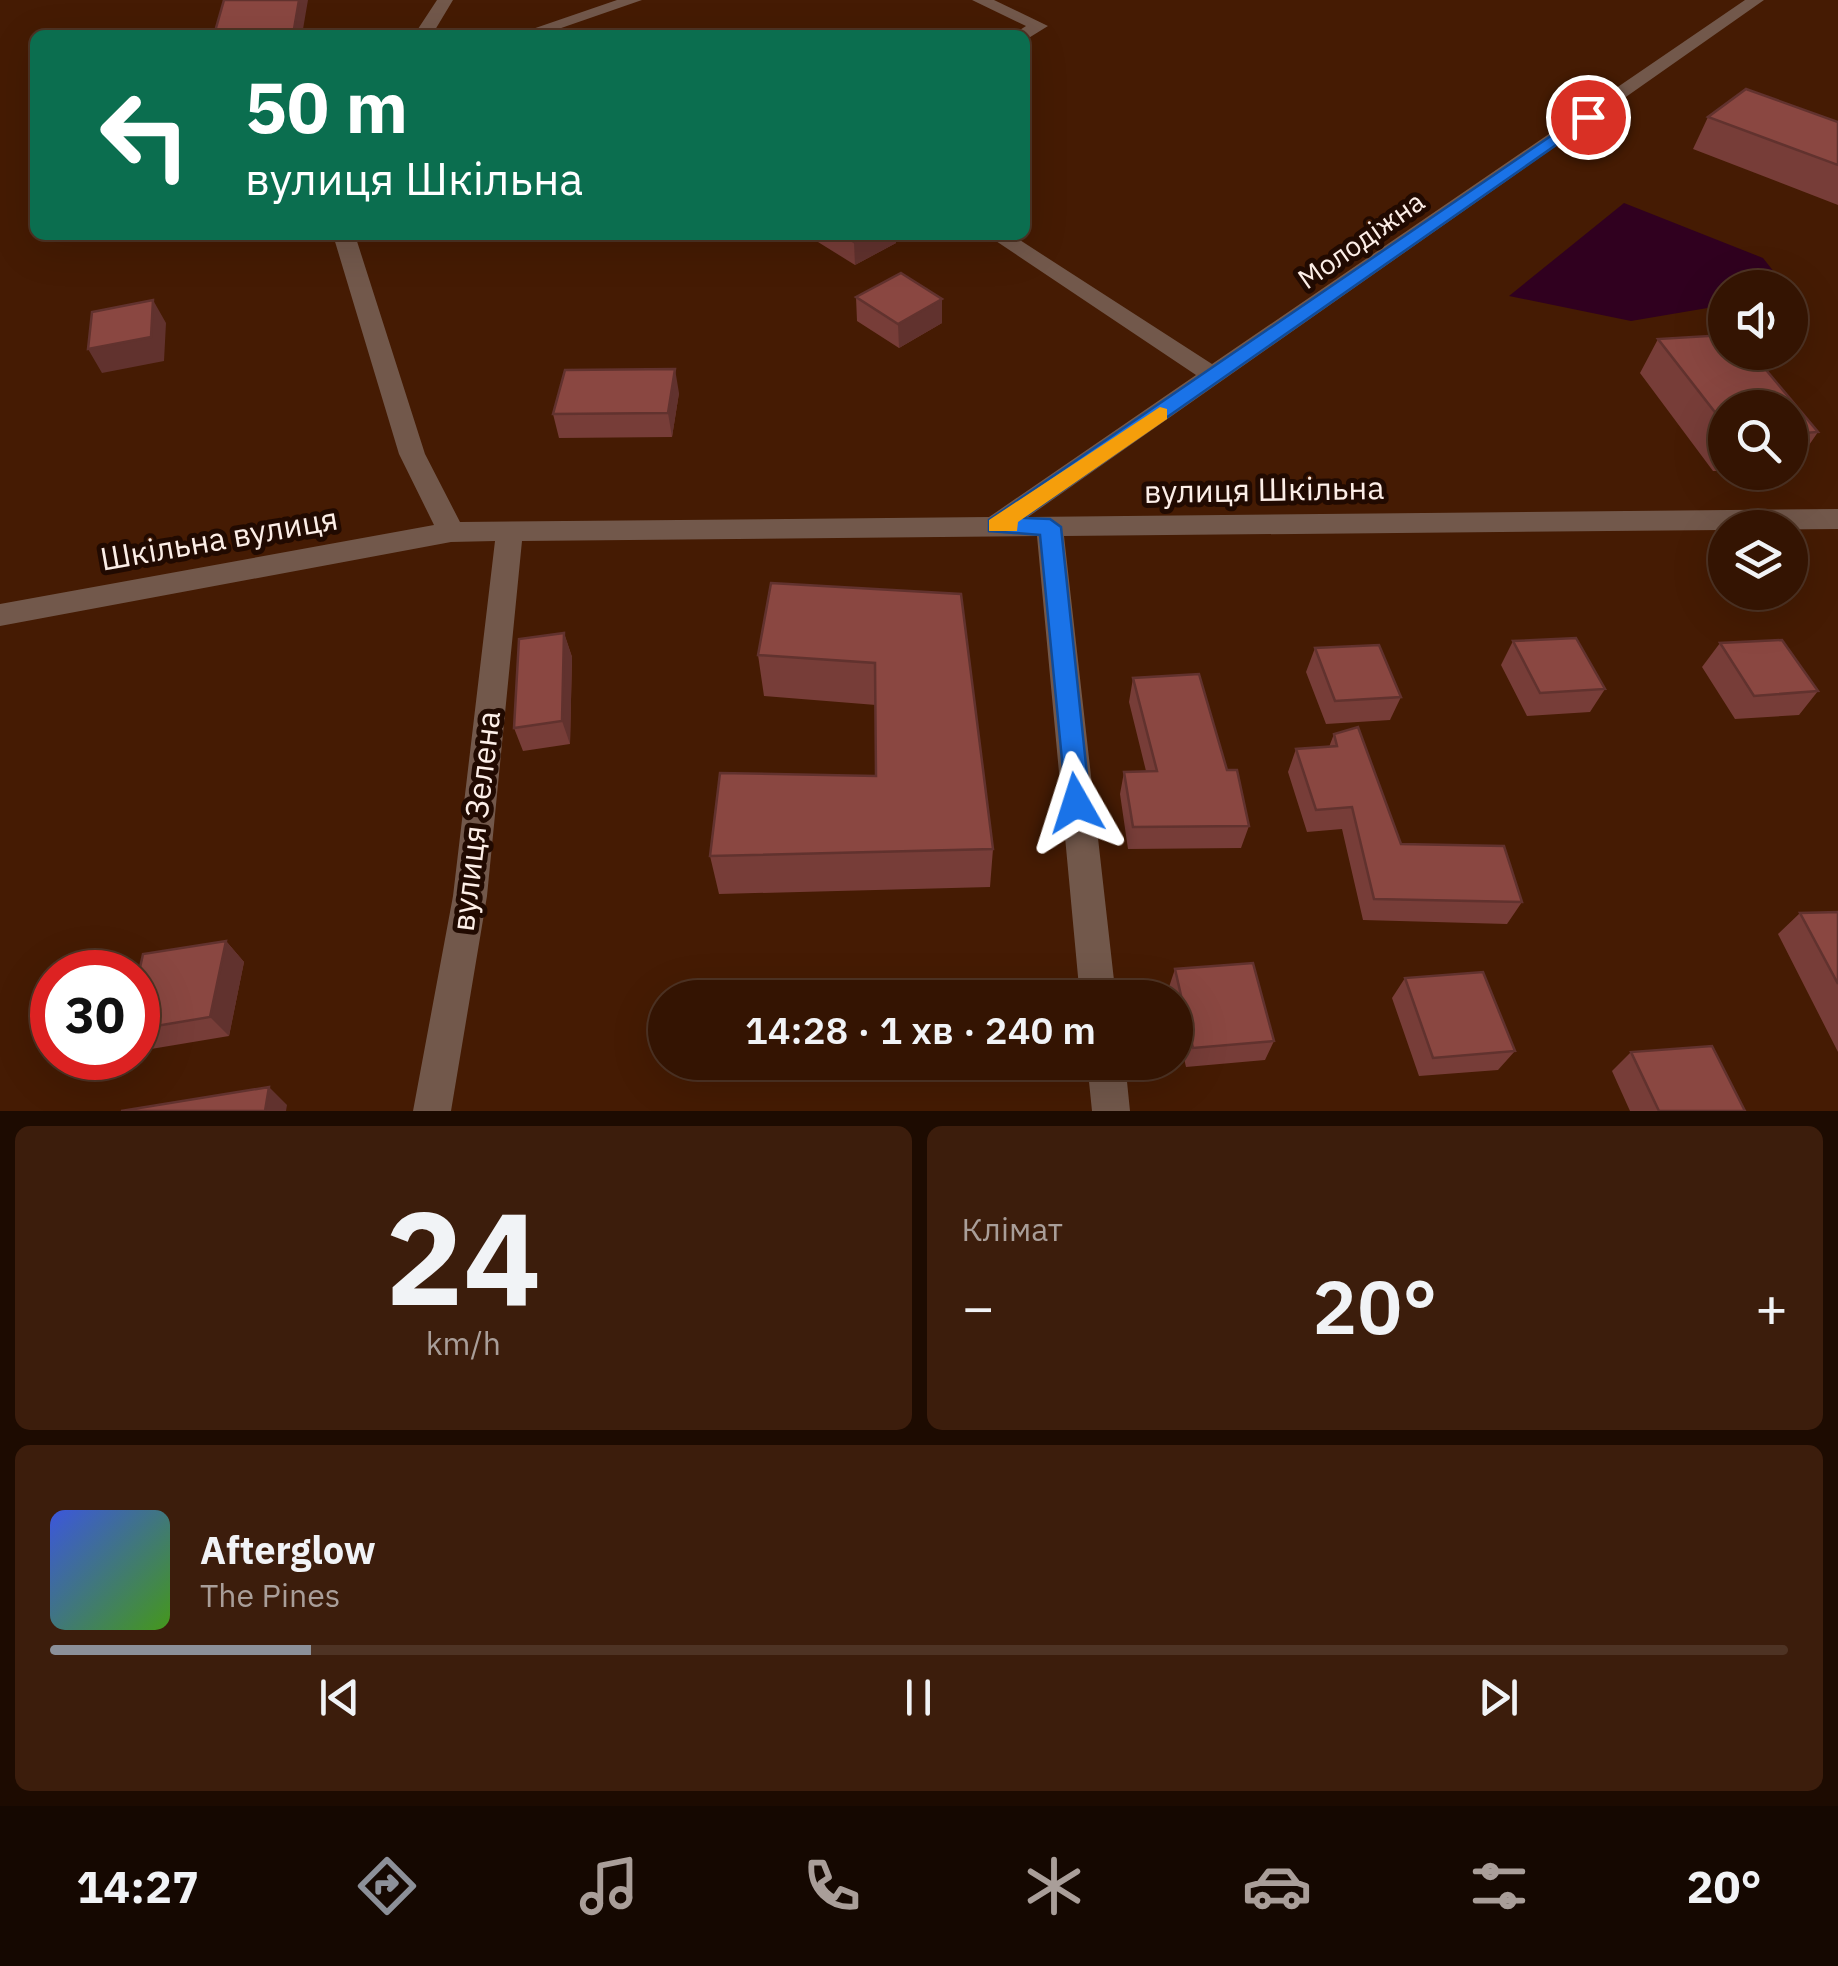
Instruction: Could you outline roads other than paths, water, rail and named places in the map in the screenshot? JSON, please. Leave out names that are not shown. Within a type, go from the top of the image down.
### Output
[{"type":"street","points":[[426,30],[445,0]]},
{"type":"street","points":[[540,30],[634,0]]},
{"type":"street","points":[[980,0],[1040,26],[1030,31]]},
{"type":"street","name":"Молодіжна","points":[[997,525],[1756,0]]},
{"type":"street","points":[[346,240],[412,454],[450,532]]},
{"type":"street","points":[[1006,240],[1215,377]]},
{"type":"street","name":"вулиця Шкільна","points":[[450,532],[1838,519]]},
{"type":"street","points":[[1050,527],[1096,980]]},
{"type":"street","name":"вулиця Зелена","points":[[432,1111],[470,896],[510,530]]},
{"type":"street","name":"Шкільна вулиця","points":[[0,616],[450,532]]},
{"type":"street","points":[[1108,1080],[1111,1111]]}]
